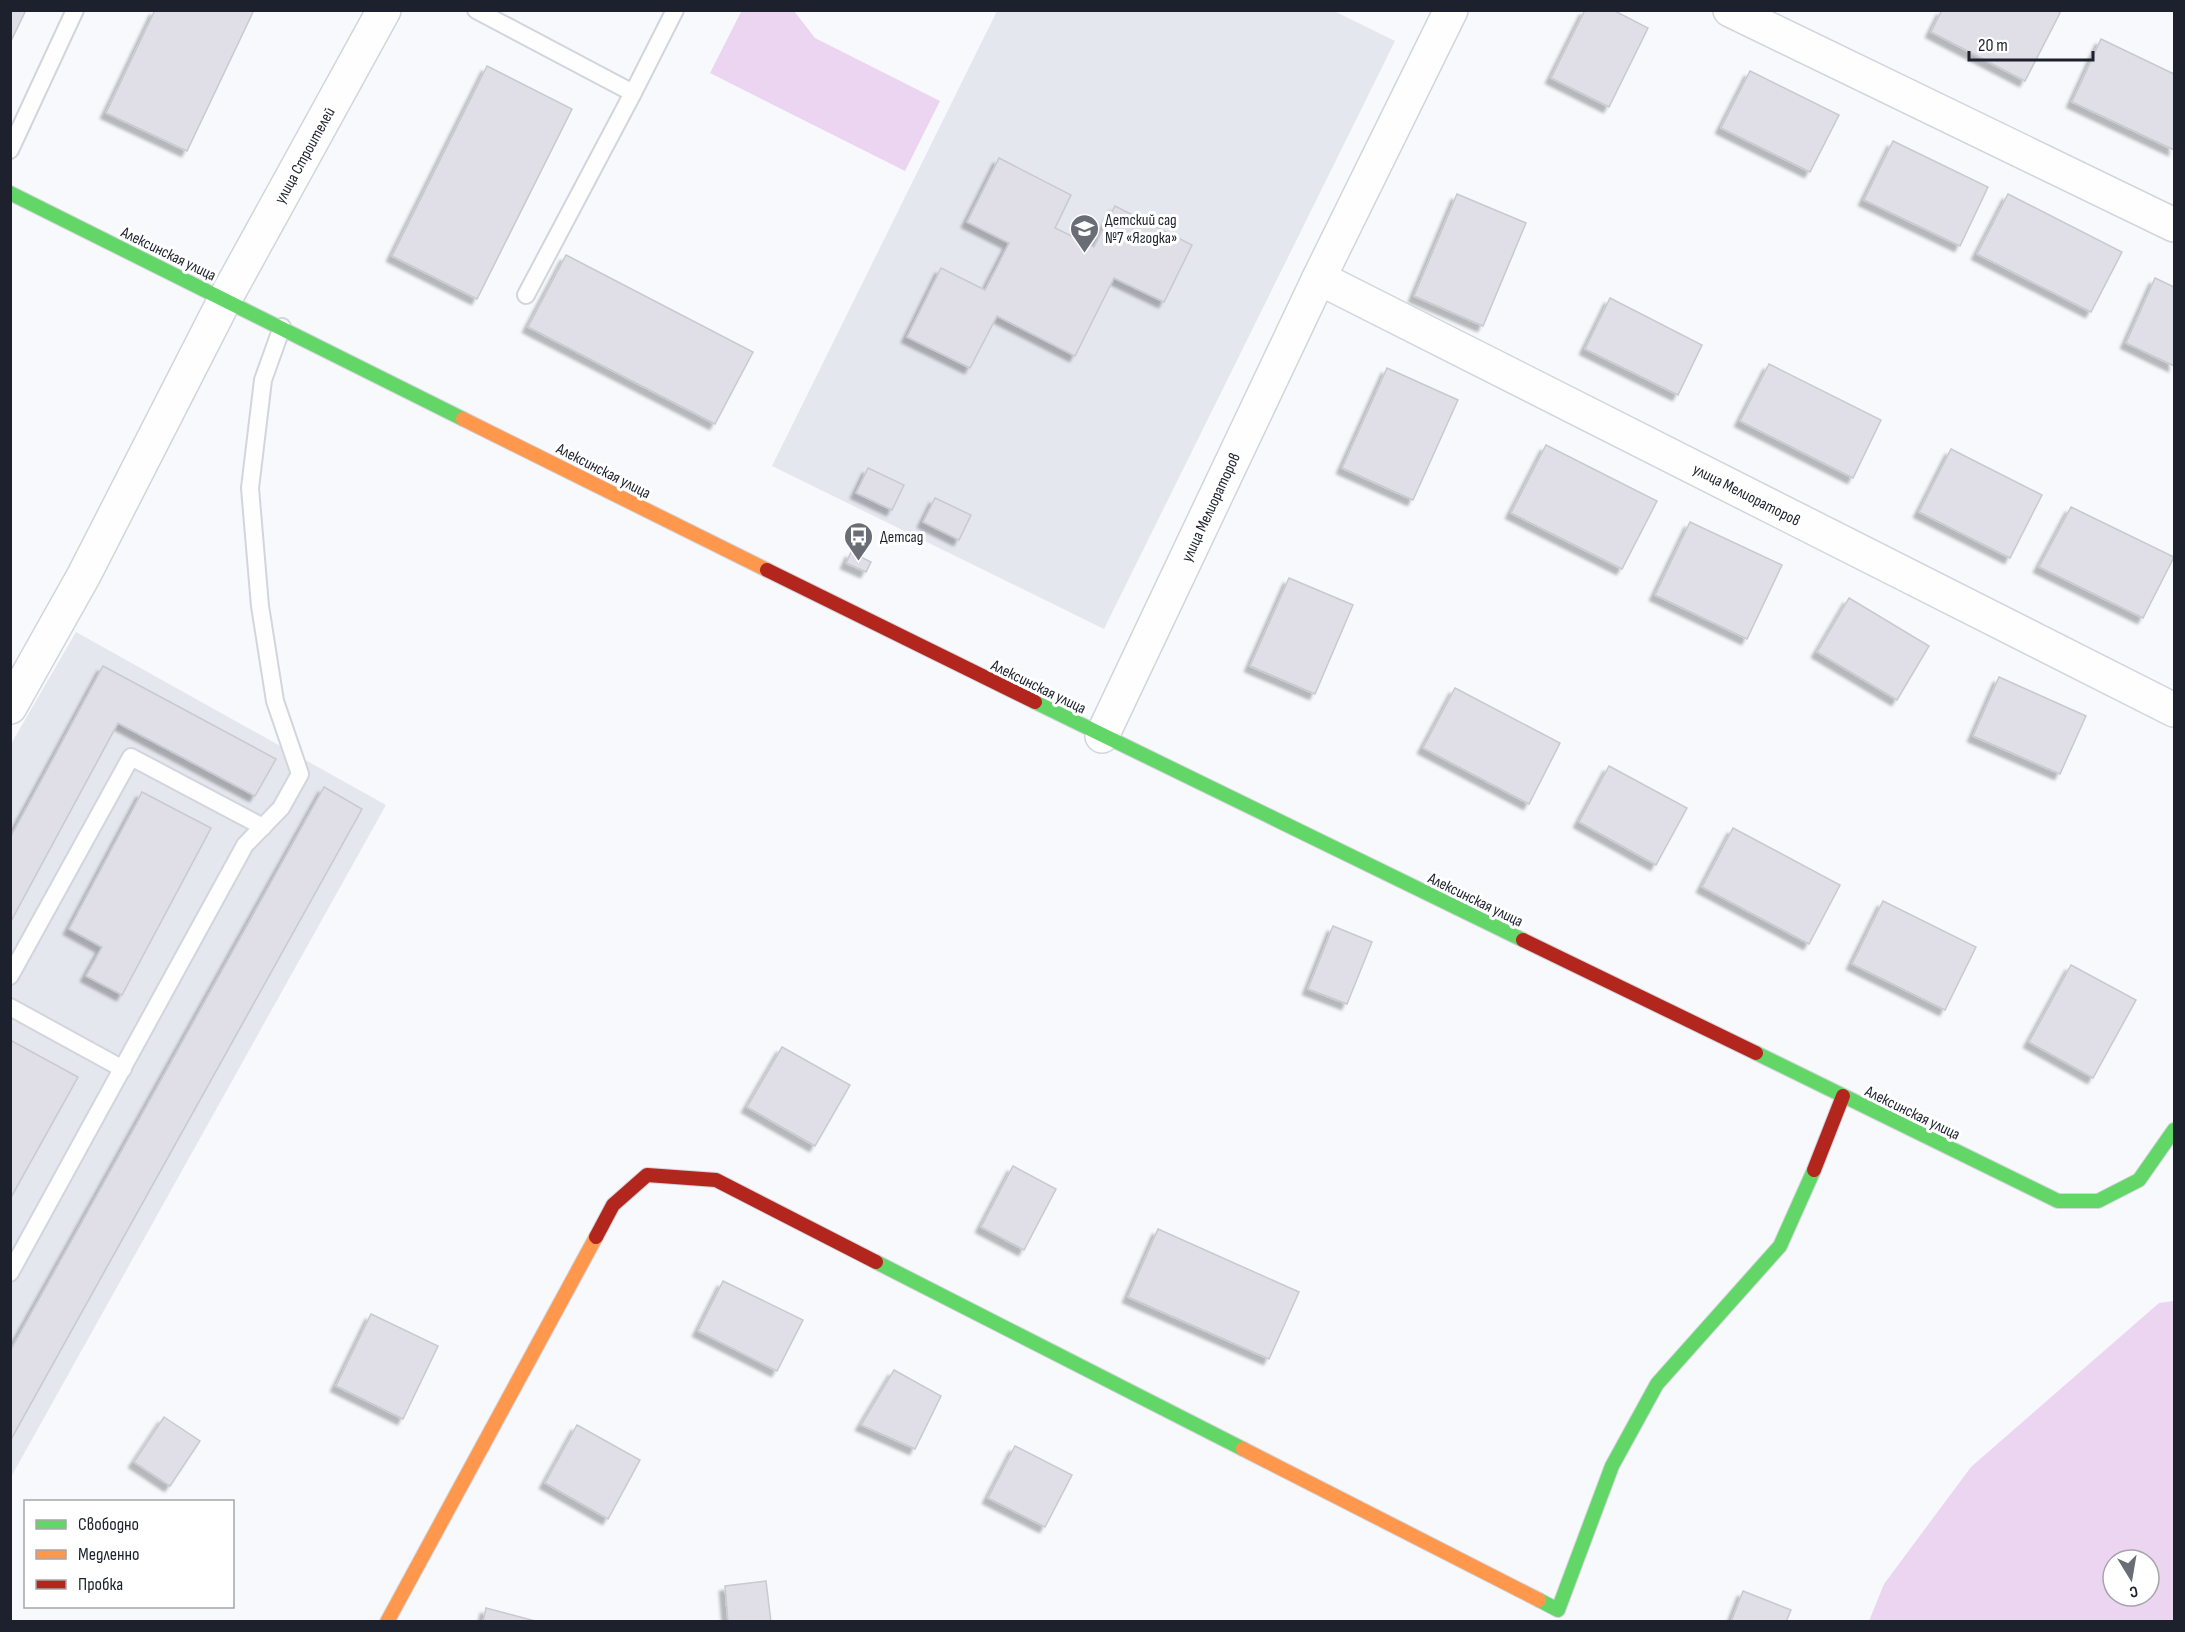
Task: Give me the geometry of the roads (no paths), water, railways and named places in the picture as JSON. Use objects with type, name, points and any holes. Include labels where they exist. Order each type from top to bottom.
[{"type":"street","name":"улица Строителей","points":[[10,708],[84,575],[225,299],[384,10]]},
{"type":"street","name":"улица Мелиораторов","points":[[1102,736],[1318,278],[1451,10]]},
{"type":"street","points":[[1730,10],[2175,225]]},
{"type":"street","name":"Алексинская улица","points":[[10,193],[1102,736],[2058,1201],[2098,1201],[2139,1180],[2175,1130]]},
{"type":"street","name":"улица Мелиораторов","points":[[1318,278],[2175,711]]},
{"type":"street","points":[[387,1622],[613,1205],[647,1175],[716,1179],[1556,1616],[1612,1466],[1651,1394],[1657,1384],[1780,1246],[1811,1178],[1843,1096]]},
{"type":"lane","points":[[10,150],[75,10]]},
{"type":"lane","points":[[476,10],[633,93]]},
{"type":"lane","points":[[526,295],[675,10]]},
{"type":"lane","points":[[10,1273],[245,845],[281,808],[300,774],[274,701],[260,606],[250,488],[263,380],[282,327]]},
{"type":"lane","points":[[10,976],[131,757],[263,827]]},
{"type":"lane","points":[[10,1006],[123,1069]]},
{"type":"place","name":"Детский сад №7 «Ягодка»","points":[[1084,254]]},
{"type":"place","name":"Детсад","points":[[859,562]]}]
